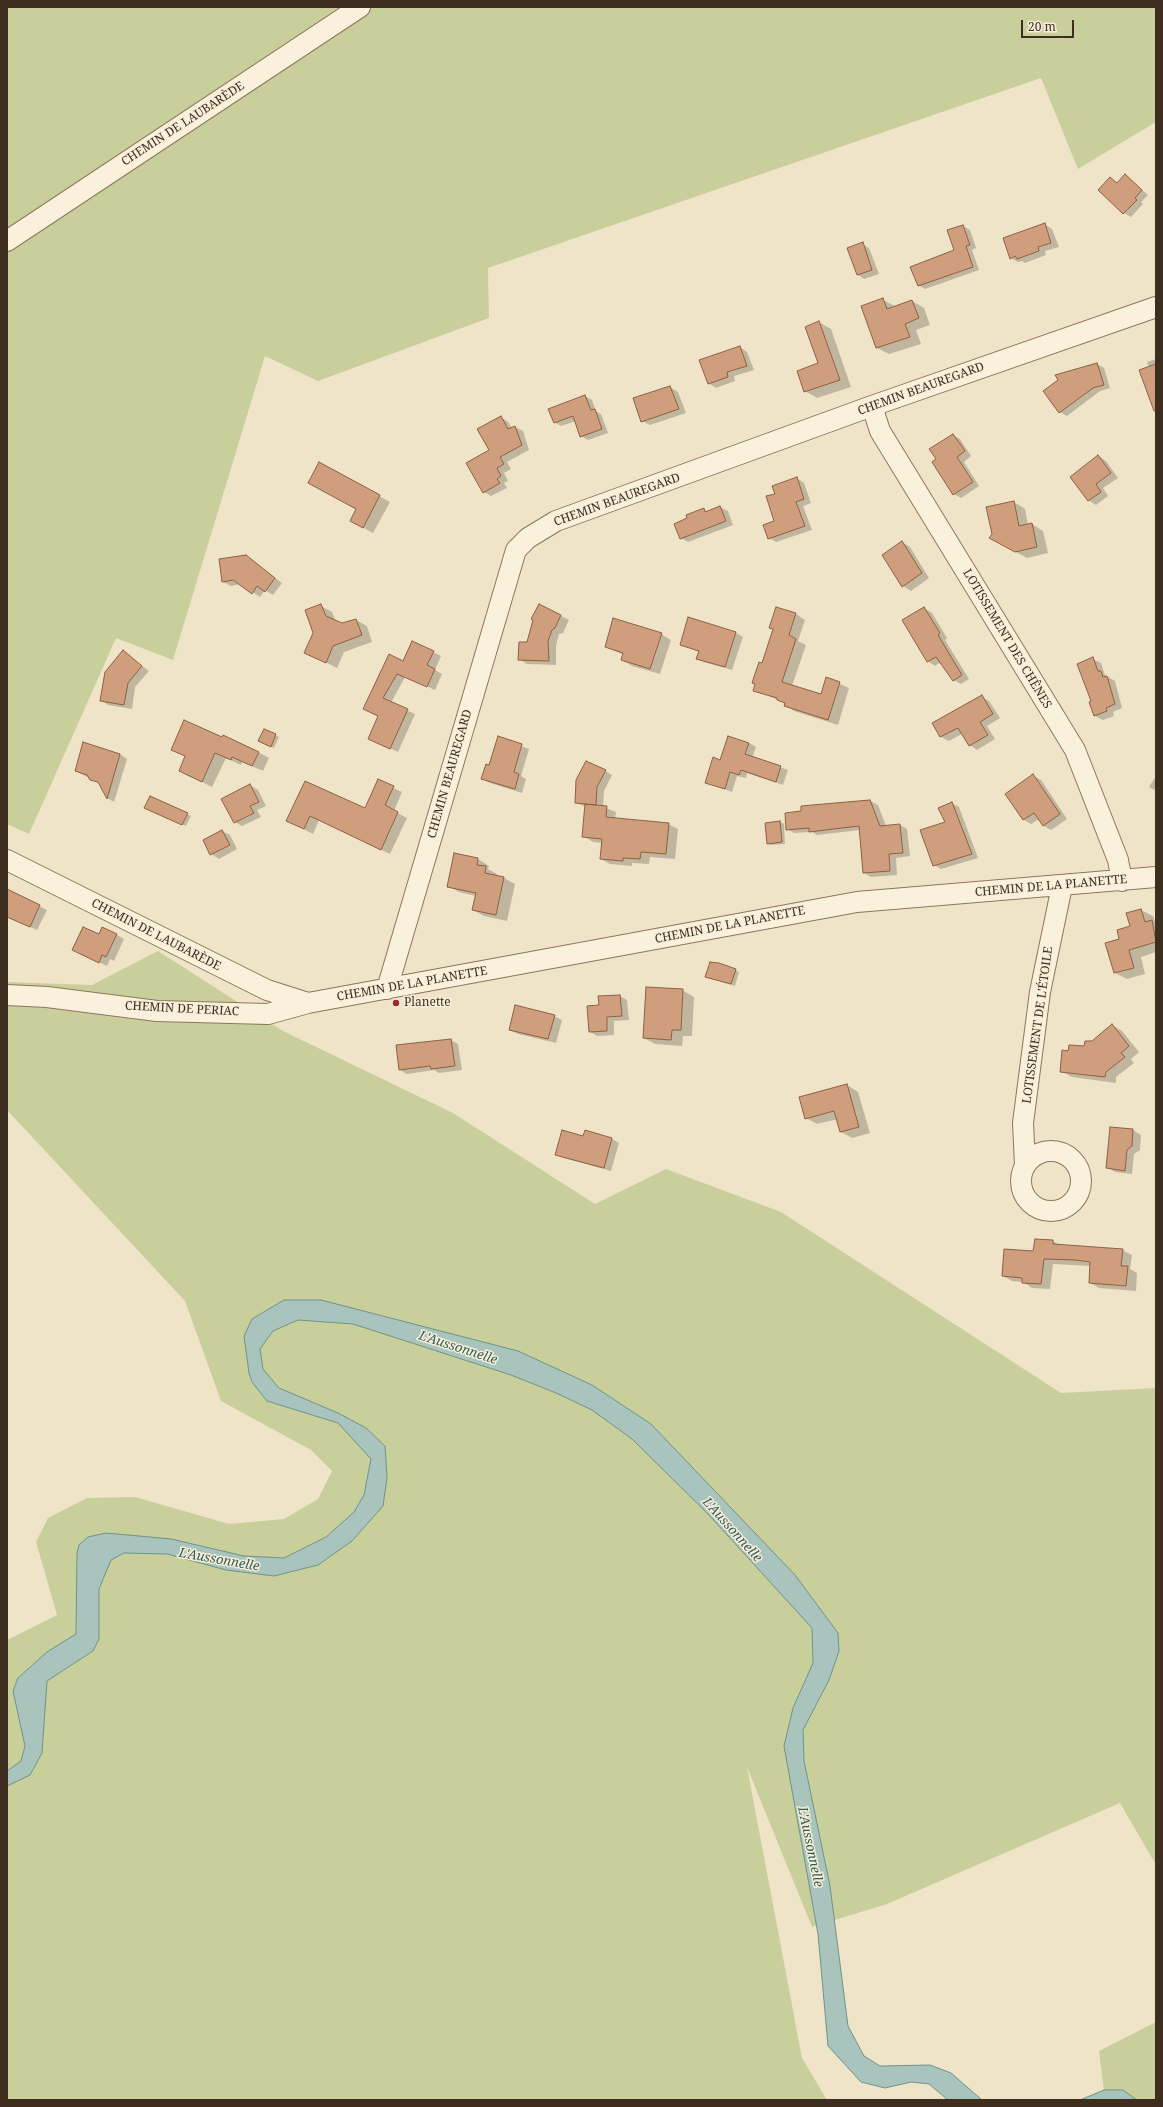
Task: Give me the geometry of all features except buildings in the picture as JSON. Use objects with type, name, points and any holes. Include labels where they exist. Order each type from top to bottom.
[{"type":"street","name":"CHEMIN DE LAUBARÈDE","points":[[7,241],[360,7]]},
{"type":"street","name":"CHEMIN BEAUREGARD","points":[[387,989],[516,550],[528,538],[556,521],[872,406],[1156,307]]},
{"type":"street","name":"LOTISSEMENT DES CHÊNES","points":[[872,406],[880,431],[1075,750],[1118,860],[1122,881]]},
{"type":"street","name":"CHEMIN DE LAUBARÈDE","points":[[7,860],[267,990],[308,1003]]},
{"type":"street","name":"CHEMIN DE LA PLANETTE","points":[[308,1003],[857,902],[1156,877]]},
{"type":"street","name":"LOTISSEMENT DE L'ÉTOILE","points":[[1025,1165],[1023,1123],[1040,992],[1062,886]]},
{"type":"street","name":"CHEMIN DE PERIAC","points":[[7,995],[47,997],[157,1011],[268,1014],[308,1003]]},
{"type":"green space","points":[[7,7],[1156,7],[1156,122],[1078,169],[1041,78],[488,268],[489,318],[318,381],[265,356],[173,660],[116,638],[29,834],[7,824]]},
{"type":"green space","points":[[158,951],[283,1031],[453,1113],[595,1204],[666,1169],[781,1212],[1061,1393],[1156,1388],[1156,1865],[1120,1803],[887,1904],[812,1927],[747,1767],[802,2058],[827,2100],[7,2100],[7,1640],[57,1615],[36,1542],[48,1518],[87,1498],[135,1497],[229,1524],[284,1519],[318,1499],[332,1471],[311,1450],[221,1401],[185,1301],[7,1110],[7,982],[92,985]]},
{"type":"green space","points":[[1156,2022],[1156,2100],[1105,2100],[1099,2051]]},
{"type":"water","name":"L'Aussonnelle","points":[[284,1300],[321,1300],[518,1351],[592,1385],[651,1424],[795,1575],[838,1633],[839,1651],[829,1680],[803,1730],[804,1761],[830,1886],[848,2026],[864,2056],[880,2066],[930,2065],[951,2073],[982,2100],[948,2100],[929,2084],[911,2082],[885,2088],[861,2082],[828,2046],[818,1934],[784,1746],[793,1708],[813,1663],[812,1628],[708,1514],[632,1439],[592,1410],[556,1393],[511,1375],[353,1324],[298,1320],[273,1331],[260,1349],[263,1369],[279,1388],[338,1413],[366,1428],[385,1446],[387,1478],[383,1506],[352,1541],[318,1565],[274,1576],[226,1570],[167,1554],[124,1553],[111,1560],[99,1589],[99,1639],[93,1651],[47,1681],[42,1753],[30,1775],[7,1786],[7,1771],[21,1761],[25,1746],[13,1691],[18,1678],[47,1652],[76,1634],[77,1553],[79,1545],[88,1537],[106,1533],[171,1539],[244,1556],[284,1558],[326,1537],[354,1512],[364,1495],[371,1459],[338,1423],[267,1401],[252,1382],[249,1373],[244,1336],[252,1319]]},
{"type":"water","points":[[1104,2090],[1123,2090],[1137,2100],[1080,2100]]},
{"type":"place","name":"Planette","points":[[396,1003]]}]
